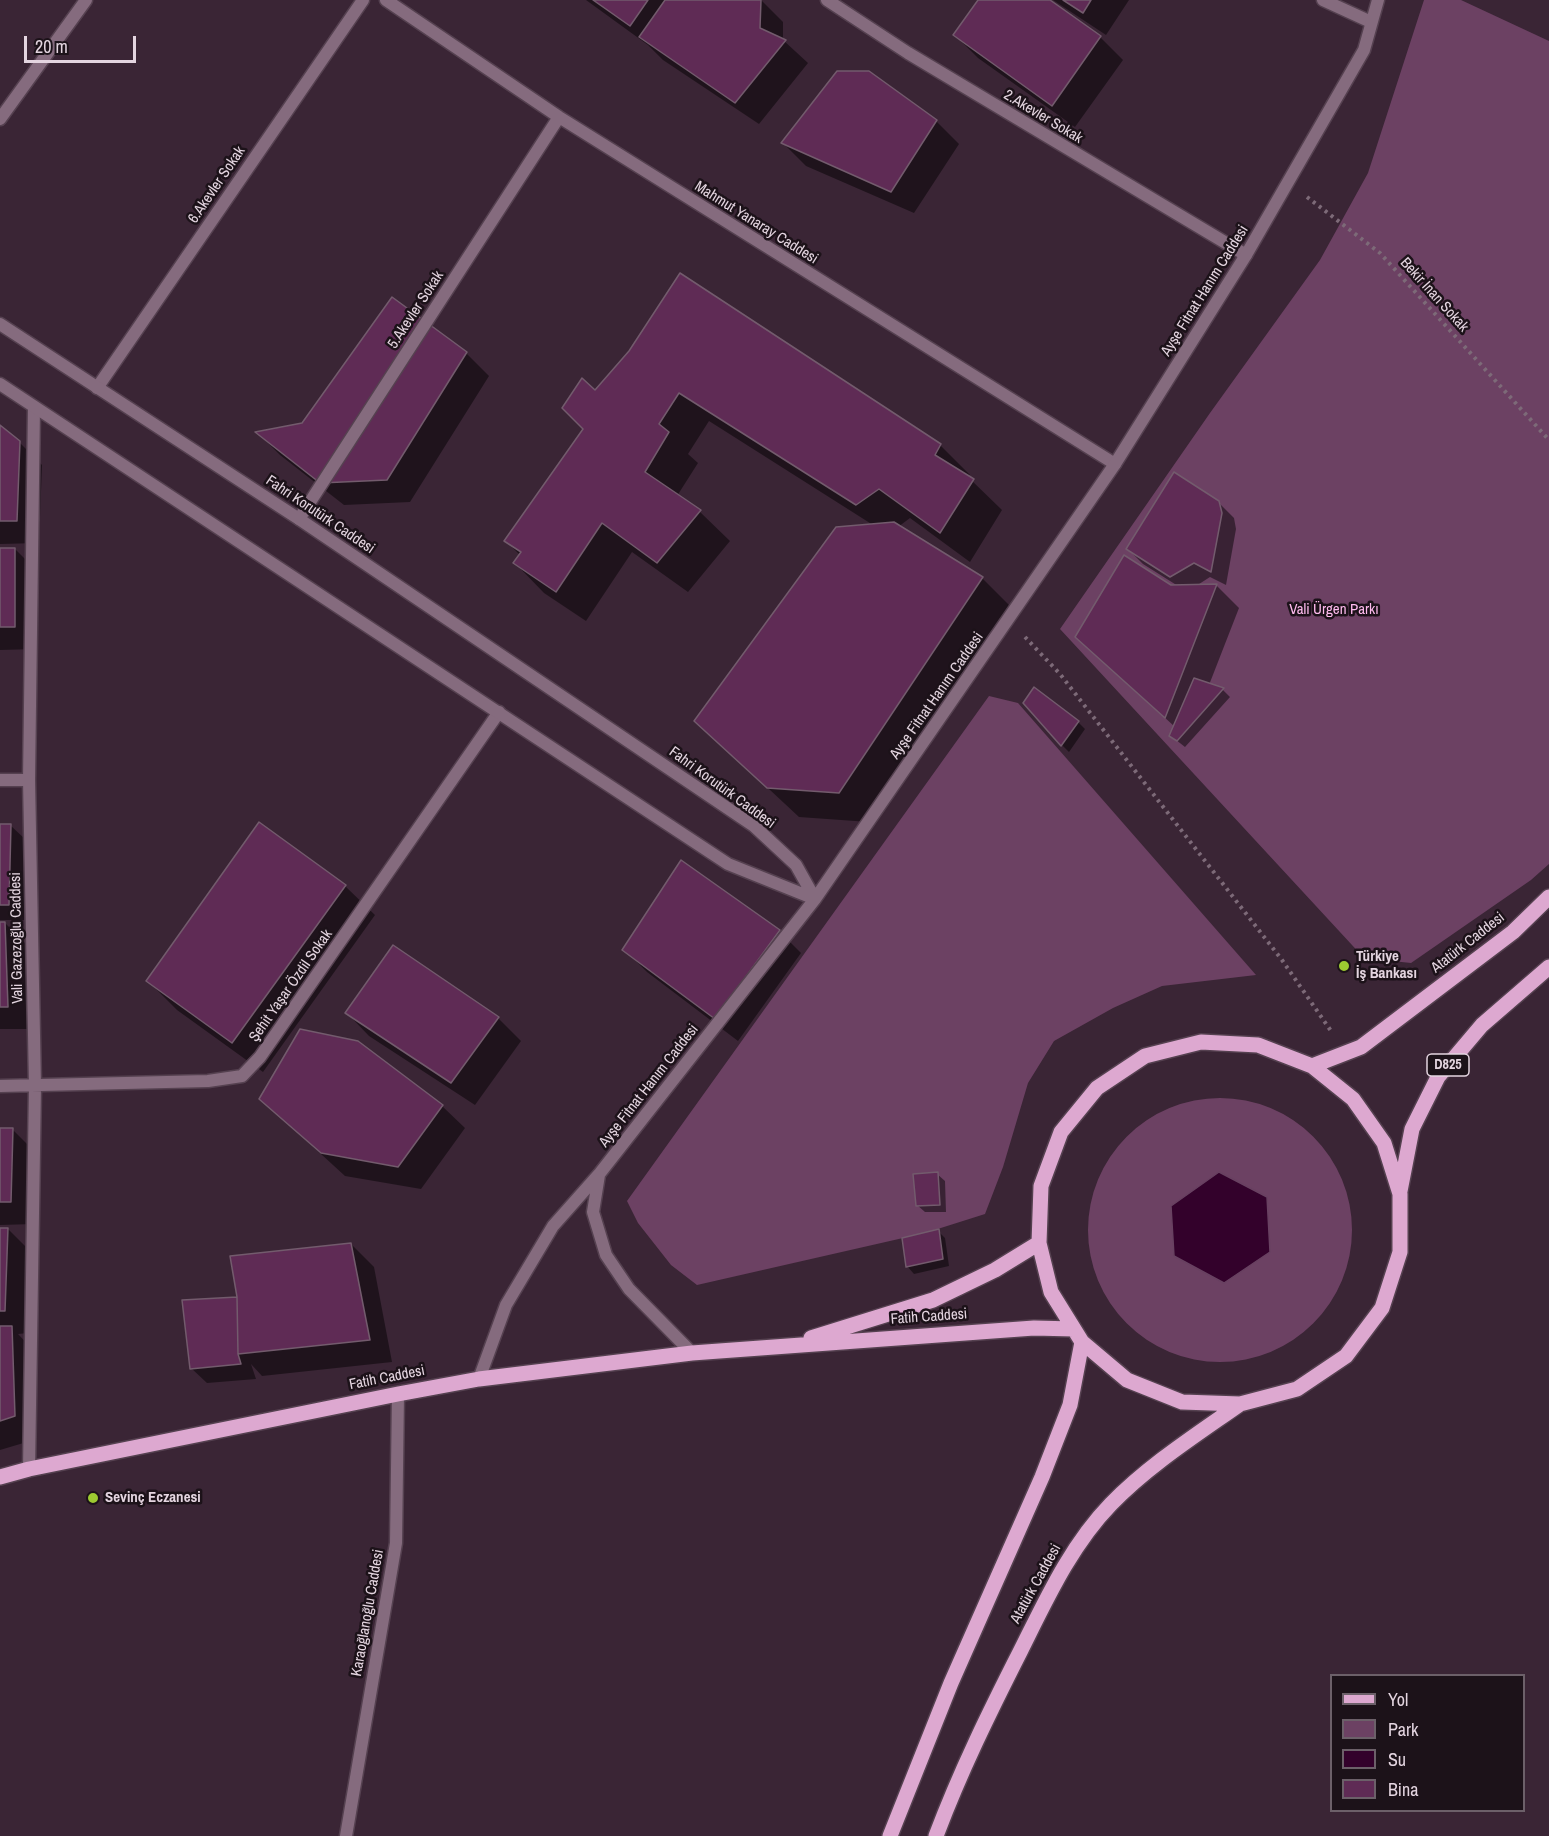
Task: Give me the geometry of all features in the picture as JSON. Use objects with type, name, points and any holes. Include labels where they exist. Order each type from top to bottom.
[{"type":"main road","name":"Atatürk Caddesi","points":[[1312,1066],[1361,1047],[1513,932],[1549,897]]},
{"type":"main road","name":"Atatürk Caddesi","points":[[1400,1194],[1384,1143],[1353,1099],[1312,1066],[1258,1045],[1200,1042],[1145,1056],[1097,1088],[1061,1132],[1041,1186],[1039,1243],[1052,1292],[1082,1342],[1127,1380],[1182,1401],[1240,1404],[1297,1389],[1346,1356],[1382,1308],[1400,1252],[1400,1194],[1412,1129],[1438,1077],[1482,1025],[1549,968]]},
{"type":"main road","name":"Fatih Caddesi","points":[[786,1346],[933,1300],[995,1270],[1039,1243]]},
{"type":"main road","name":"Fatih Caddesi","points":[[0,1477],[29,1469],[398,1394],[479,1380],[692,1353],[1034,1328],[1074,1329]]},
{"type":"main road","points":[[890,1836],[951,1683],[1042,1477],[1070,1405],[1082,1342]]},
{"type":"main road","name":"Atatürk Caddesi","points":[[936,1836],[989,1714],[1050,1593],[1082,1540],[1111,1504],[1161,1460],[1240,1404]]},
{"type":"street","points":[[0,119],[86,0]]},
{"type":"street","name":"6.Akevler Sokak","points":[[97,388],[363,0]]},
{"type":"street","name":"Mahmut Yanaray Caddesi","points":[[386,0],[559,117],[1115,464]]},
{"type":"street","name":"2.Akevler Sokak","points":[[827,0],[908,54],[1246,255]]},
{"type":"street","points":[[1323,0],[1371,22]]},
{"type":"street","name":"Ayşe Fitnat Hanım Caddesi","points":[[479,1380],[506,1305],[553,1226],[600,1173],[815,899],[1115,464],[1246,255],[1364,50],[1378,0]]},
{"type":"street","name":"5.Akevler Sokak","points":[[299,519],[559,117]]},
{"type":"street","name":"Fahri Korutürk Caddesi","points":[[0,324],[299,519],[754,826],[796,865],[815,899]]},
{"type":"street","points":[[0,384],[729,864],[815,899]]},
{"type":"street","name":"Vali Gazezoğlu Caddesi","points":[[29,1469],[35,1086],[29,780],[34,407]]},
{"type":"street","name":"Şehit Yaşar Özdil Sokak","points":[[0,1086],[208,1081],[242,1076],[260,1057],[499,712]]},
{"type":"street","points":[[0,780],[29,780]]},
{"type":"street","points":[[600,1173],[593,1212],[606,1255],[628,1289],[692,1353]]},
{"type":"street","name":"Karaoğlanoğlu Caddesi","points":[[345,1836],[396,1543],[398,1394]]},
{"type":"path","name":"Bekir İnan Sokak","points":[[1288,182],[1380,253],[1549,440]]},
{"type":"path","points":[[1008,618],[1060,674],[1275,951],[1346,1053]]},
{"type":"green space","name":"Vali Ürgen Parkı","points":[[1424,0],[1461,0],[1549,41],[1549,864],[1531,880],[1411,963],[1364,958],[1060,629],[1320,260],[1368,173]]},
{"type":"green space","points":[[989,696],[1018,703],[1256,975],[1162,986],[1113,1008],[1054,1041],[1028,1083],[1003,1167],[985,1214],[925,1233],[697,1285],[671,1265],[638,1223],[627,1201]]},
{"type":"green space","points":[[1220,1098],[1246,1101],[1270,1108],[1304,1128],[1322,1146],[1342,1180],[1349,1204],[1352,1230],[1349,1256],[1342,1280],[1322,1314],[1304,1332],[1270,1352],[1246,1359],[1220,1362],[1194,1359],[1170,1352],[1136,1332],[1118,1314],[1098,1280],[1091,1256],[1088,1230],[1091,1204],[1098,1180],[1118,1146],[1136,1128],[1170,1108],[1194,1101]]},
{"type":"water","points":[[1219,1172],[1267,1197],[1270,1252],[1224,1283],[1174,1256],[1171,1206]]},
{"type":"building","points":[[593,0],[648,0],[630,26]]},
{"type":"building","points":[[665,0],[761,0],[760,28],[786,40],[735,103],[639,37]]},
{"type":"building","points":[[978,0],[1050,0],[1101,36],[1052,106],[953,35]]},
{"type":"building","points":[[1063,0],[1091,0],[1083,13]]},
{"type":"building","points":[[837,71],[869,71],[937,120],[891,192],[781,143]]},
{"type":"building","points":[[680,273],[941,444],[935,455],[974,479],[940,533],[879,489],[856,505],[679,393],[659,424],[669,432],[645,472],[701,510],[657,563],[602,523],[556,592],[513,563],[521,552],[504,541],[583,429],[562,408],[582,378],[595,390],[629,351]]},
{"type":"building","points":[[392,297],[467,352],[387,480],[320,483],[255,432],[302,423]]},
{"type":"building","points":[[0,425],[20,441],[17,521],[0,521]]},
{"type":"building","points":[[1174,472],[1219,501],[1222,513],[1211,572],[1194,563],[1170,577],[1126,549]]},
{"type":"building","points":[[894,522],[983,577],[839,793],[767,788],[694,721],[836,527]]},
{"type":"building","points":[[0,548],[15,548],[15,627],[0,627]]},
{"type":"building","points":[[1124,555],[1171,585],[1217,584],[1165,718],[1075,637]]},
{"type":"building","points":[[1194,678],[1224,688],[1177,741],[1169,736]]},
{"type":"building","points":[[1034,687],[1079,721],[1061,746],[1023,703]]},
{"type":"building","points":[[259,822],[346,885],[232,1043],[146,981]]},
{"type":"building","points":[[0,824],[11,824],[9,905],[0,905]]},
{"type":"building","points":[[681,860],[780,930],[715,1019],[622,950]]},
{"type":"building","points":[[0,922],[5,922],[8,1007],[0,1007]]},
{"type":"building","points":[[393,945],[499,1017],[451,1083],[345,1013]]},
{"type":"building","points":[[300,1029],[358,1041],[443,1105],[398,1167],[321,1153],[259,1099]]},
{"type":"building","points":[[0,1128],[13,1128],[11,1202],[0,1202]]},
{"type":"building","points":[[938,1172],[940,1205],[916,1206],[913,1174]]},
{"type":"building","points":[[0,1228],[8,1228],[5,1311],[0,1311]]},
{"type":"building","points":[[939,1229],[943,1259],[906,1267],[902,1238]]},
{"type":"building","points":[[351,1243],[370,1340],[238,1354],[237,1297],[230,1256]]},
{"type":"building","points":[[237,1297],[238,1354],[241,1364],[190,1369],[182,1300]]},
{"type":"building","points":[[0,1326],[12,1326],[15,1416],[0,1421]]},
{"type":"place","name":"Türkiye İş Bankası","points":[[1344,966]]},
{"type":"place","name":"Sevinç Eczanesi","points":[[93,1498]]}]
